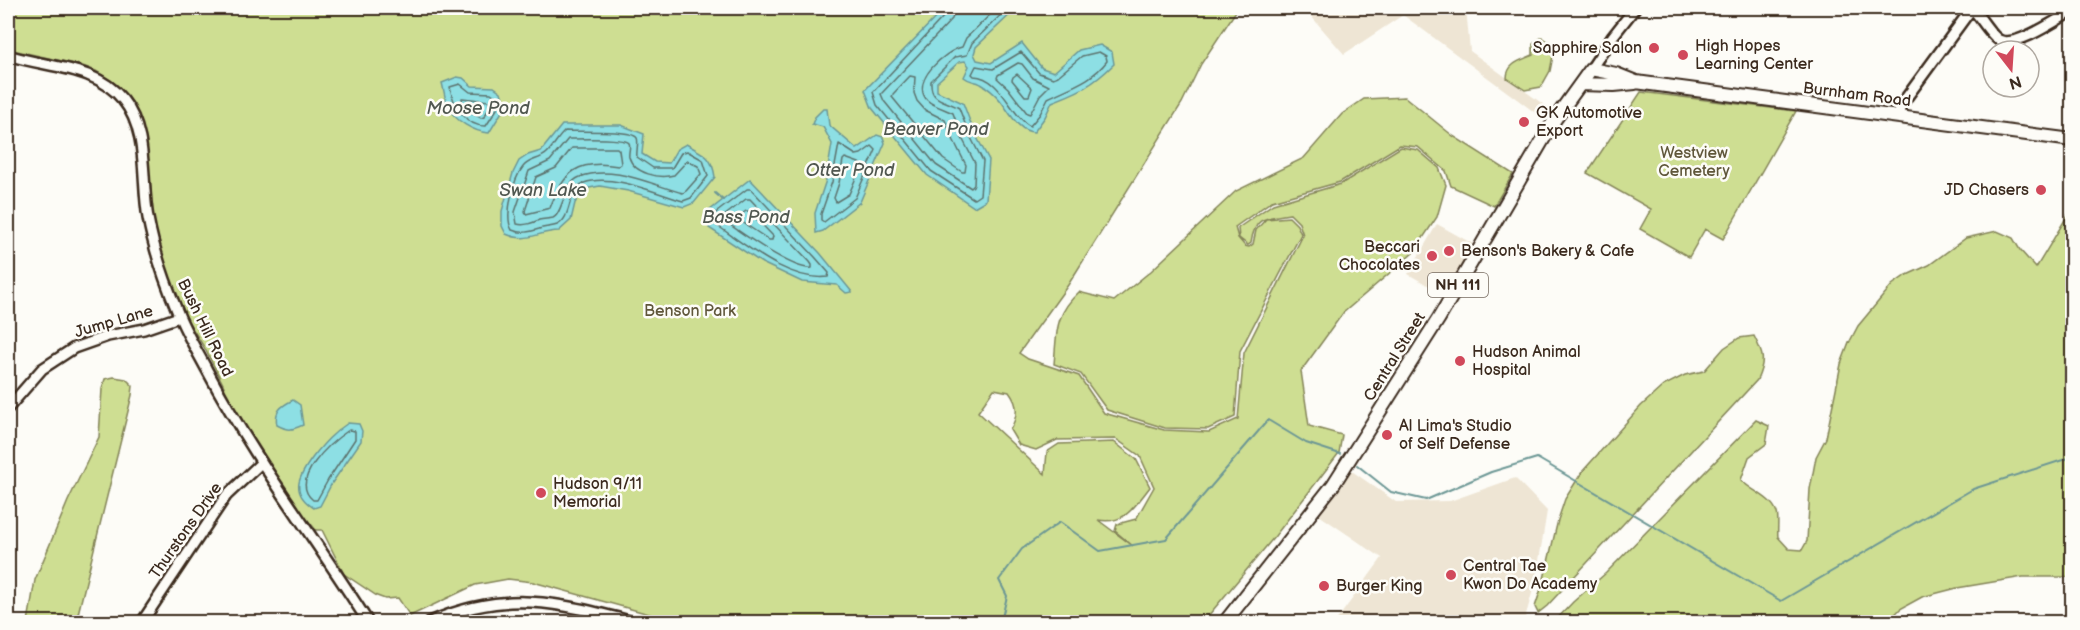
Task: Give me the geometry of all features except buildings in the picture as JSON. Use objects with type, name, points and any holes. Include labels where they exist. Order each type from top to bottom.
[{"type":"main road","name":"Burnham Road","points":[[1591,69],[1636,82],[2073,140]]},
{"type":"main road","name":"Central Street","points":[[1225,622],[1333,484],[1439,318],[1555,119],[1591,69]]},
{"type":"main road","name":"Burnham Road","points":[[1580,84],[1614,85],[1636,82]]},
{"type":"street","name":"Central Street","points":[[1591,69],[1635,8]]},
{"type":"street","points":[[1898,117],[1902,105],[1972,8],[1998,40],[2008,43],[2026,37],[2073,11]]},
{"type":"street","name":"Bush Hill Road","points":[[8,55],[97,77],[125,102],[134,118],[141,146],[147,210],[154,246],[179,317],[261,463],[368,622]]},
{"type":"street","name":"Jump Lane","points":[[8,408],[42,369],[74,348],[108,336],[144,329],[179,317]]},
{"type":"street","name":"Thurstons Drive","points":[[142,622],[226,496],[261,463]]},
{"type":"street","points":[[430,622],[471,608],[526,601],[563,605],[633,622]]},
{"type":"shaded area","points":[[1304,8],[1466,8],[1470,51],[1547,107],[1541,117],[1403,15],[1344,54]]},
{"type":"shaded area","points":[[1437,224],[1473,244],[1445,295],[1408,274]]},
{"type":"shaded area","points":[[1349,469],[1396,502],[1450,501],[1515,478],[1547,511],[1536,579],[1524,622],[1336,621],[1382,558],[1316,513]]},
{"type":"green space","name":"Benson Park","points":[[16,8],[1238,8],[1201,64],[1182,103],[1068,285],[1019,353],[1028,359],[1079,376],[1104,413],[1164,430],[1209,432],[1238,419],[1244,353],[1303,235],[1299,223],[1290,214],[1263,220],[1255,228],[1251,243],[1248,245],[1239,238],[1238,228],[1273,204],[1341,184],[1401,147],[1418,150],[1439,168],[1446,185],[1437,217],[1413,253],[1343,313],[1301,371],[1309,426],[1342,435],[1339,453],[1275,536],[1203,622],[678,622],[533,582],[508,579],[475,585],[410,616],[398,598],[385,599],[377,596],[344,574],[322,530],[316,530],[294,504],[263,453],[238,424],[223,384],[204,347],[176,302],[148,210],[142,138],[138,115],[132,102],[116,84],[96,71],[80,65],[8,49],[8,17]],"holes":[[[994,389],[1009,392],[1016,411],[1010,430],[1019,445],[1036,450],[1057,440],[1116,439],[1140,456],[1154,487],[1136,519],[1117,524],[1115,531],[1133,546],[1098,520],[1107,521],[1122,517],[1134,507],[1150,487],[1136,459],[1114,442],[1059,444],[1047,452],[1045,474],[978,412]]]},
{"type":"green space","points":[[1542,37],[1555,46],[1550,71],[1541,87],[1525,90],[1507,78],[1508,73],[1512,65],[1533,55],[1533,44]]},
{"type":"green space","name":"Westview Cemetery","points":[[1641,92],[1796,111],[1723,239],[1705,229],[1689,257],[1640,229],[1651,209],[1587,173]]},
{"type":"green space","points":[[1405,97],[1453,136],[1513,174],[1494,206],[1451,186],[1446,171],[1418,147],[1400,145],[1340,182],[1272,201],[1235,227],[1238,238],[1249,247],[1253,244],[1256,230],[1266,219],[1289,217],[1297,225],[1301,234],[1240,351],[1235,417],[1208,429],[1165,428],[1107,410],[1081,374],[1054,364],[1058,325],[1065,309],[1079,292],[1114,301],[1151,271],[1236,191],[1304,158],[1342,114],[1364,99]]},
{"type":"green space","points":[[2072,208],[2072,577],[2023,577],[1957,588],[1922,597],[1900,609],[1888,622],[1554,622],[1606,573],[1756,420],[1769,426],[1766,444],[1749,457],[1741,480],[1774,507],[1778,516],[1778,537],[1789,549],[1802,550],[1807,541],[1810,489],[1816,457],[1826,438],[1841,364],[1858,326],[1892,285],[1929,265],[1966,238],[1997,231],[2013,238],[2036,268]]},
{"type":"green space","points":[[1754,336],[1762,357],[1762,367],[1757,380],[1538,613],[1535,607],[1558,520],[1565,499],[1582,472],[1641,406],[1663,386],[1685,375],[1704,371],[1724,348],[1739,338]]},
{"type":"green space","points":[[114,377],[126,379],[133,386],[132,395],[76,622],[28,622],[35,580],[68,501],[99,437],[102,389],[105,379]]},
{"type":"water","name":"Beaver Pond","points":[[945,8],[1017,8],[976,47],[974,54],[977,60],[991,63],[1022,43],[1042,68],[1054,72],[1079,50],[1100,45],[1112,52],[1114,64],[1085,87],[1052,102],[1034,132],[1023,129],[989,89],[964,77],[969,66],[965,61],[959,62],[937,82],[937,91],[963,103],[974,132],[989,160],[986,200],[974,207],[927,175],[872,108],[865,90]]},
{"type":"water","name":"Moose Pond","points":[[457,77],[463,78],[472,86],[494,87],[501,92],[504,102],[503,110],[489,133],[466,125],[455,117],[448,107],[442,83]]},
{"type":"water","name":"Otter Pond","points":[[823,109],[827,109],[829,125],[857,149],[877,135],[883,137],[885,143],[860,202],[823,231],[816,233],[815,213],[826,180],[832,144],[823,127],[812,124]]},
{"type":"water","name":"Swan Lake","points":[[562,125],[621,125],[644,134],[642,154],[655,162],[669,163],[677,149],[686,144],[709,160],[715,177],[694,203],[684,207],[628,191],[600,186],[584,189],[575,203],[571,220],[559,231],[521,238],[506,234],[502,226],[502,211],[513,173],[519,161],[541,151]]},
{"type":"water","name":"Bass Pond","points":[[750,179],[820,253],[852,292],[846,293],[837,285],[802,282],[762,263],[709,228],[705,214]]},
{"type":"water","points":[[293,400],[300,405],[303,425],[290,429],[277,425],[279,410]]},
{"type":"water","points":[[348,423],[359,424],[362,431],[361,441],[332,483],[320,506],[314,508],[301,496],[299,484],[301,477],[321,447]]},
{"type":"waterway","points":[[715,193],[723,200]]},
{"type":"waterway","points":[[1001,622],[1007,596],[999,580],[1022,549],[1060,522],[1100,551],[1166,539],[1268,420],[1306,443],[1340,454]]},
{"type":"waterway","points":[[1357,465],[1391,492],[1426,500],[1491,472],[1537,458],[1781,601],[1973,489],[2072,457]]},
{"type":"place","name":"Sapphire Salon","points":[[1654,48]]},
{"type":"place","name":"High Hopes Learning Center","points":[[1683,55]]},
{"type":"place","name":"GK Automotive Export","points":[[1524,122]]},
{"type":"place","name":"JD Chasers","points":[[2041,190]]},
{"type":"place","name":"Benson's Bakery & Cafe","points":[[1449,251]]},
{"type":"place","name":"Beccari Chocolates","points":[[1432,256]]},
{"type":"place","name":"Hudson Animal Hospital","points":[[1460,361]]},
{"type":"place","name":"Al Lima's Studio of Self Defense","points":[[1387,435]]},
{"type":"place","name":"Hudson 9/11 Memorial","points":[[541,493]]},
{"type":"place","name":"Central Tae Kwon Do Academy","points":[[1451,575]]},
{"type":"place","name":"Burger King","points":[[1324,586]]}]
